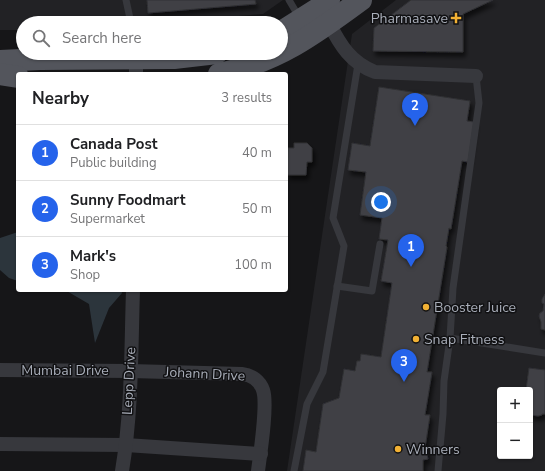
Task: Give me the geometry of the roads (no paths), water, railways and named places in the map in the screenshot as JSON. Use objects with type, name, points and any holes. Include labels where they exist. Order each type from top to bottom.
[{"type":"main road","points":[[288,27],[320,8],[329,0]]},
{"type":"main road","points":[[288,49],[361,0]]},
{"type":"main road","points":[[0,61],[20,60]]},
{"type":"main road","points":[[72,60],[136,62],[162,60]]},
{"type":"main road","points":[[227,72],[268,60]]},
{"type":"main road","points":[[0,74],[16,77]]},
{"type":"street","points":[[329,23],[345,51],[358,64],[375,72],[476,76]]},
{"type":"street","name":"Lepp Drive","points":[[122,471],[126,445],[133,292]]},
{"type":"street","name":"Mumbai Drive","points":[[0,370],[130,371]]},
{"type":"street","name":"Johann Drive","points":[[130,371],[242,374],[253,377],[261,385],[265,398],[261,454],[258,471]]},
{"type":"street","points":[[0,444],[126,445],[261,454]]},
{"type":"lane","points":[[126,0],[129,16]]},
{"type":"lane","points":[[289,0],[301,19]]},
{"type":"lane","points":[[294,471],[307,404],[323,372],[338,286],[344,246],[333,218],[358,64]]},
{"type":"lane","points":[[438,471],[444,381],[450,338],[453,288],[479,103],[476,76]]},
{"type":"lane","points":[[338,286],[372,291],[380,244]]},
{"type":"lane","points":[[450,338],[545,353]]},
{"type":"place","name":"Pharmasave","points":[[456,18]]},
{"type":"place","name":"Sunny Foodmart","points":[[415,126]]},
{"type":"place","name":"Canada Post","points":[[411,267]]},
{"type":"place","name":"Booster Juice","points":[[426,307]]},
{"type":"place","name":"Snap Fitness","points":[[416,339]]},
{"type":"place","name":"Mark's","points":[[404,382]]},
{"type":"place","name":"Winners","points":[[398,449]]}]
